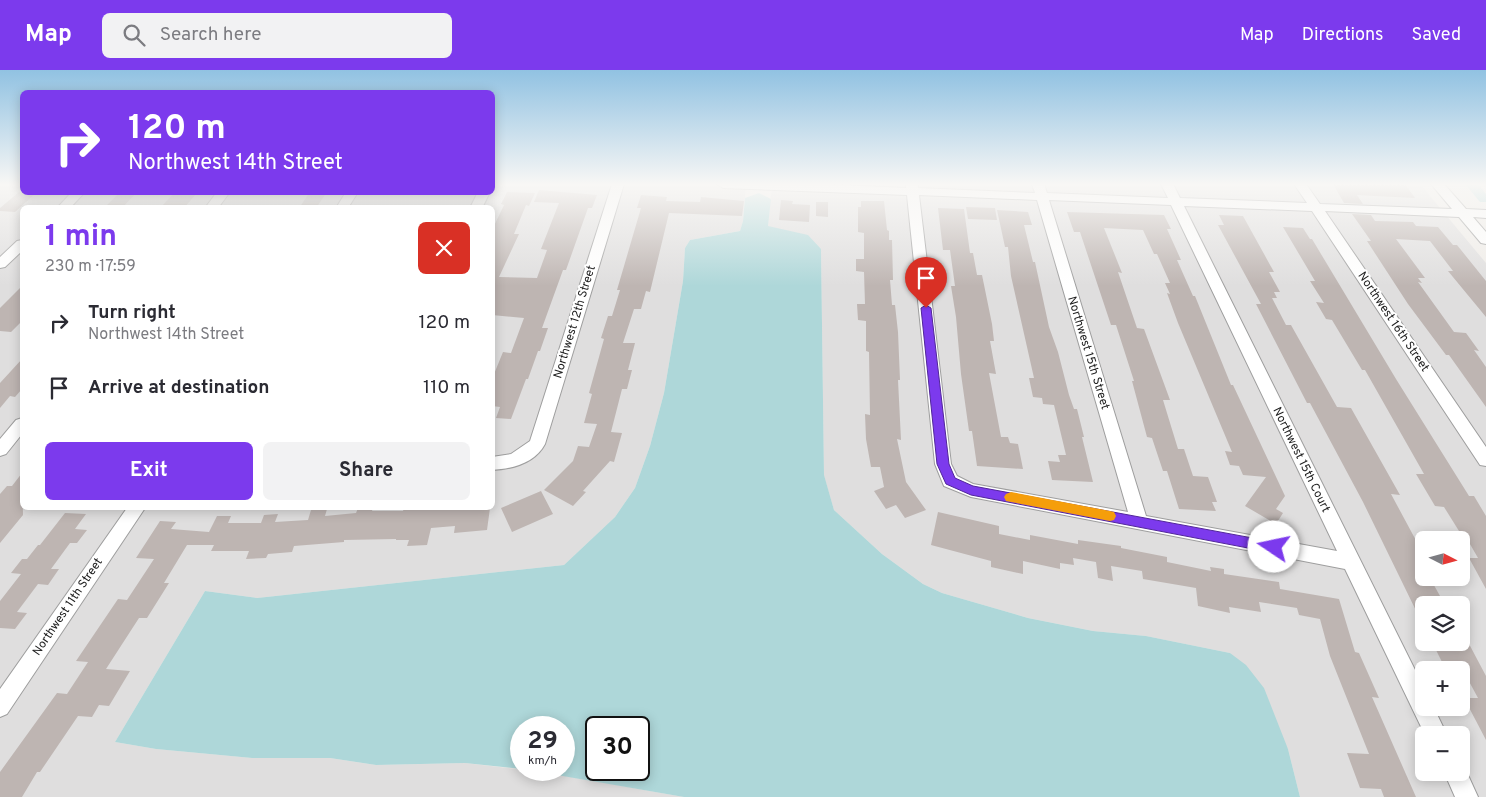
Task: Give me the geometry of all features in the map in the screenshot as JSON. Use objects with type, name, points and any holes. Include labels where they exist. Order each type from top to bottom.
[{"type":"street","name":"Northwest 12th Street","points":[[495,464],[508,463],[527,456],[537,444],[607,218]]},
{"type":"street","points":[[915,218],[943,464],[950,481],[971,490],[1351,562]]},
{"type":"street","name":"Northwest 15th Street","points":[[1048,218],[1139,521]]},
{"type":"street","name":"Northwest 15th Court","points":[[1183,218],[1432,726]]},
{"type":"street","name":"Northwest 16th Street","points":[[1322,218],[1486,460]]},
{"type":"street","points":[[1466,218],[1486,240]]},
{"type":"street","points":[[0,264],[20,246]]},
{"type":"street","points":[[0,450],[20,426]]},
{"type":"street","name":"Northwest 11th Street","points":[[0,707],[135,510]]},
{"type":"street","points":[[1459,781],[1467,797]]},
{"type":"shaded area","points":[[0,218],[20,218],[20,510],[495,510],[495,218],[743,218],[740,231],[690,240],[685,248],[683,281],[664,393],[650,446],[635,488],[615,517],[564,565],[257,598],[205,591],[115,742],[156,749],[252,758],[330,758],[376,765],[465,763],[510,768],[510,781],[575,781],[575,778],[585,781],[684,797],[0,797]]},
{"type":"shaded area","points":[[769,218],[1448,218],[1486,263],[1486,797],[1300,797],[1288,749],[1230,653],[1146,636],[1093,631],[1028,618],[942,593],[923,584],[882,554],[834,510],[824,476],[821,249],[768,226]]},
{"type":"water","points":[[743,218],[769,218],[768,226],[808,235],[821,249],[824,475],[834,510],[882,554],[923,584],[942,593],[1028,618],[1093,631],[1146,636],[1230,653],[1246,665],[1264,688],[1288,749],[1300,797],[684,797],[592,781],[650,781],[650,716],[585,716],[585,780],[575,778],[575,716],[510,716],[510,768],[465,763],[376,765],[330,758],[252,758],[156,749],[115,742],[205,591],[257,598],[564,565],[615,517],[635,488],[650,446],[664,393],[683,281],[685,248],[690,240],[740,231]]},
{"type":"building","points":[[498,218],[521,218],[514,234],[519,234],[499,277],[537,278],[547,250],[541,249],[553,218],[584,218],[566,270],[563,270],[542,328],[548,328],[540,351],[538,351],[528,379],[526,379],[511,419],[496,418],[500,407],[495,406],[495,372],[503,352],[511,353],[524,318],[495,315],[495,224]]},
{"type":"building","points":[[638,218],[668,218],[650,292],[646,291],[641,309],[634,309],[623,343],[635,343],[628,370],[632,370],[627,389],[622,389],[611,432],[622,433],[614,462],[610,461],[583,491],[586,492],[573,506],[544,490],[573,461],[578,446],[589,447],[597,424],[584,423],[592,394],[589,393],[604,339],[601,338],[608,316],[612,316],[620,290],[617,290]]},
{"type":"building","points":[[779,218],[809,218],[809,222],[779,220]]},
{"type":"building","points":[[858,218],[886,218],[889,240],[892,240],[893,280],[890,280],[892,305],[895,305],[898,332],[900,380],[898,380],[901,440],[897,439],[906,482],[926,510],[905,518],[896,505],[886,509],[874,491],[884,487],[880,467],[871,467],[866,439],[865,414],[870,415],[869,352],[866,351],[866,321],[858,320],[857,304],[865,304],[864,272],[856,271],[856,259],[864,259],[864,233],[858,232]]},
{"type":"building","points":[[939,218],[965,218],[970,253],[973,253],[977,275],[982,275],[992,324],[994,341],[990,341],[996,374],[989,373],[1001,437],[1008,437],[1010,443],[1018,444],[1023,469],[977,466],[972,431],[969,431],[961,374],[951,286],[955,286],[950,250],[943,250]]},
{"type":"building","points":[[997,218],[997,220],[968,219]]},
{"type":"building","points":[[999,218],[1030,218],[1032,225],[1024,225],[1033,262],[1035,262],[1049,327],[1058,352],[1069,395],[1074,409],[1077,409],[1093,482],[1052,480],[1048,461],[1060,462],[1058,455],[1066,455],[1054,405],[1043,404],[1042,398],[1033,397],[1029,378],[1034,378],[1011,276],[1008,247],[1005,247]]},
{"type":"building","points":[[1069,218],[1165,218],[1171,229],[1167,229],[1181,260],[1177,260],[1193,296],[1195,296],[1231,385],[1233,385],[1285,496],[1276,509],[1283,513],[1276,524],[1245,506],[1266,477],[1243,475],[1239,466],[1230,465],[1225,451],[1232,452],[1178,323],[1165,283],[1170,283],[1157,254],[1154,254],[1143,230],[1104,228],[1122,273],[1118,272],[1137,328],[1144,329],[1170,400],[1163,400],[1178,449],[1184,449],[1193,476],[1208,477],[1217,502],[1212,502],[1216,511],[1179,509],[1167,471],[1163,471],[1152,438],[1147,437],[1132,381],[1134,381],[1116,325],[1111,325],[1080,232],[1074,232]]},
{"type":"building","points":[[1220,218],[1244,218],[1274,272],[1269,272],[1280,292],[1274,292],[1277,298],[1272,298],[1286,325],[1291,325],[1337,407],[1351,408],[1400,495],[1391,494],[1415,539],[1415,586],[1434,586],[1440,596],[1415,596],[1415,609],[1363,502],[1310,403],[1307,403],[1256,304],[1261,304],[1218,225],[1224,225]]},
{"type":"building","points":[[1355,218],[1373,218],[1375,221],[1413,222],[1416,226],[1438,227],[1453,245],[1457,245],[1486,281],[1486,317],[1448,271],[1453,271],[1430,241],[1396,239],[1425,278],[1418,278],[1422,283],[1418,282],[1454,332],[1466,333],[1479,351],[1474,350],[1486,367],[1486,407],[1449,355],[1446,355],[1408,304],[1367,241],[1371,241]]},
{"type":"building","points":[[1283,227],[1303,228],[1310,239],[1312,239],[1469,496],[1474,496],[1486,516],[1486,589],[1470,560],[1470,558],[1478,558],[1470,544],[1470,531],[1459,531],[1444,507],[1435,506],[1416,474],[1424,474],[1365,370],[1362,370],[1332,320],[1326,319],[1316,302],[1324,303],[1310,281],[1315,281]]},
{"type":"building","points":[[20,288],[20,323],[11,332],[0,331],[0,308]]},
{"type":"building","points":[[20,361],[20,391],[15,397],[10,396],[0,408],[0,383]]},
{"type":"building","points":[[20,476],[20,510],[23,510],[23,515],[0,543],[0,494],[7,486],[12,486]]},
{"type":"building","points":[[541,491],[553,514],[512,532],[501,508]]},
{"type":"building","points":[[311,510],[327,510],[325,516],[356,513],[357,510],[490,510],[487,530],[454,533],[455,526],[431,528],[427,545],[407,546],[409,540],[396,539],[344,540],[344,542],[294,546],[292,552],[268,554],[266,558],[246,559],[249,551],[211,551],[214,545],[187,545],[164,583],[169,583],[147,618],[139,618],[106,669],[130,671],[109,706],[99,705],[92,717],[78,716],[40,772],[37,772],[22,797],[0,797],[0,772],[57,693],[67,694],[88,662],[76,661],[118,599],[127,600],[154,559],[136,558],[160,521],[176,522],[171,529],[209,532],[217,516],[231,516],[228,523],[261,523],[264,515],[278,514],[275,522],[308,520]]},
{"type":"building","points":[[938,512],[999,526],[999,534],[1030,540],[1030,535],[1078,544],[1078,540],[1121,546],[1121,548],[1167,557],[1167,562],[1211,571],[1210,567],[1224,569],[1224,574],[1279,582],[1280,589],[1339,599],[1355,652],[1359,653],[1379,698],[1372,697],[1416,797],[1384,797],[1381,789],[1360,788],[1347,753],[1369,754],[1330,656],[1320,619],[1299,615],[1297,608],[1259,602],[1261,612],[1229,607],[1230,613],[1198,606],[1196,588],[1143,579],[1142,571],[1111,566],[1113,581],[1098,578],[1096,562],[1073,558],[1074,565],[1060,563],[1060,569],[1023,561],[1023,574],[991,567],[991,561],[931,545]]},
{"type":"building","points":[[65,513],[86,514],[75,529],[87,530],[77,543],[70,543],[51,569],[59,569],[48,585],[38,584],[17,612],[27,613],[15,629],[0,628],[0,601],[21,574],[11,573],[22,559],[27,559],[40,545]]},
{"type":"building","points":[[1470,646],[1486,676],[1486,740],[1470,709],[1470,698],[1478,698],[1470,683],[1470,661],[1442,661],[1436,651],[1470,651]]},
{"type":"slow traffic","points":[[1011,497],[1110,516]]},
{"type":"route","points":[[926,308],[943,464],[950,481],[971,490],[1274,547]]}]
